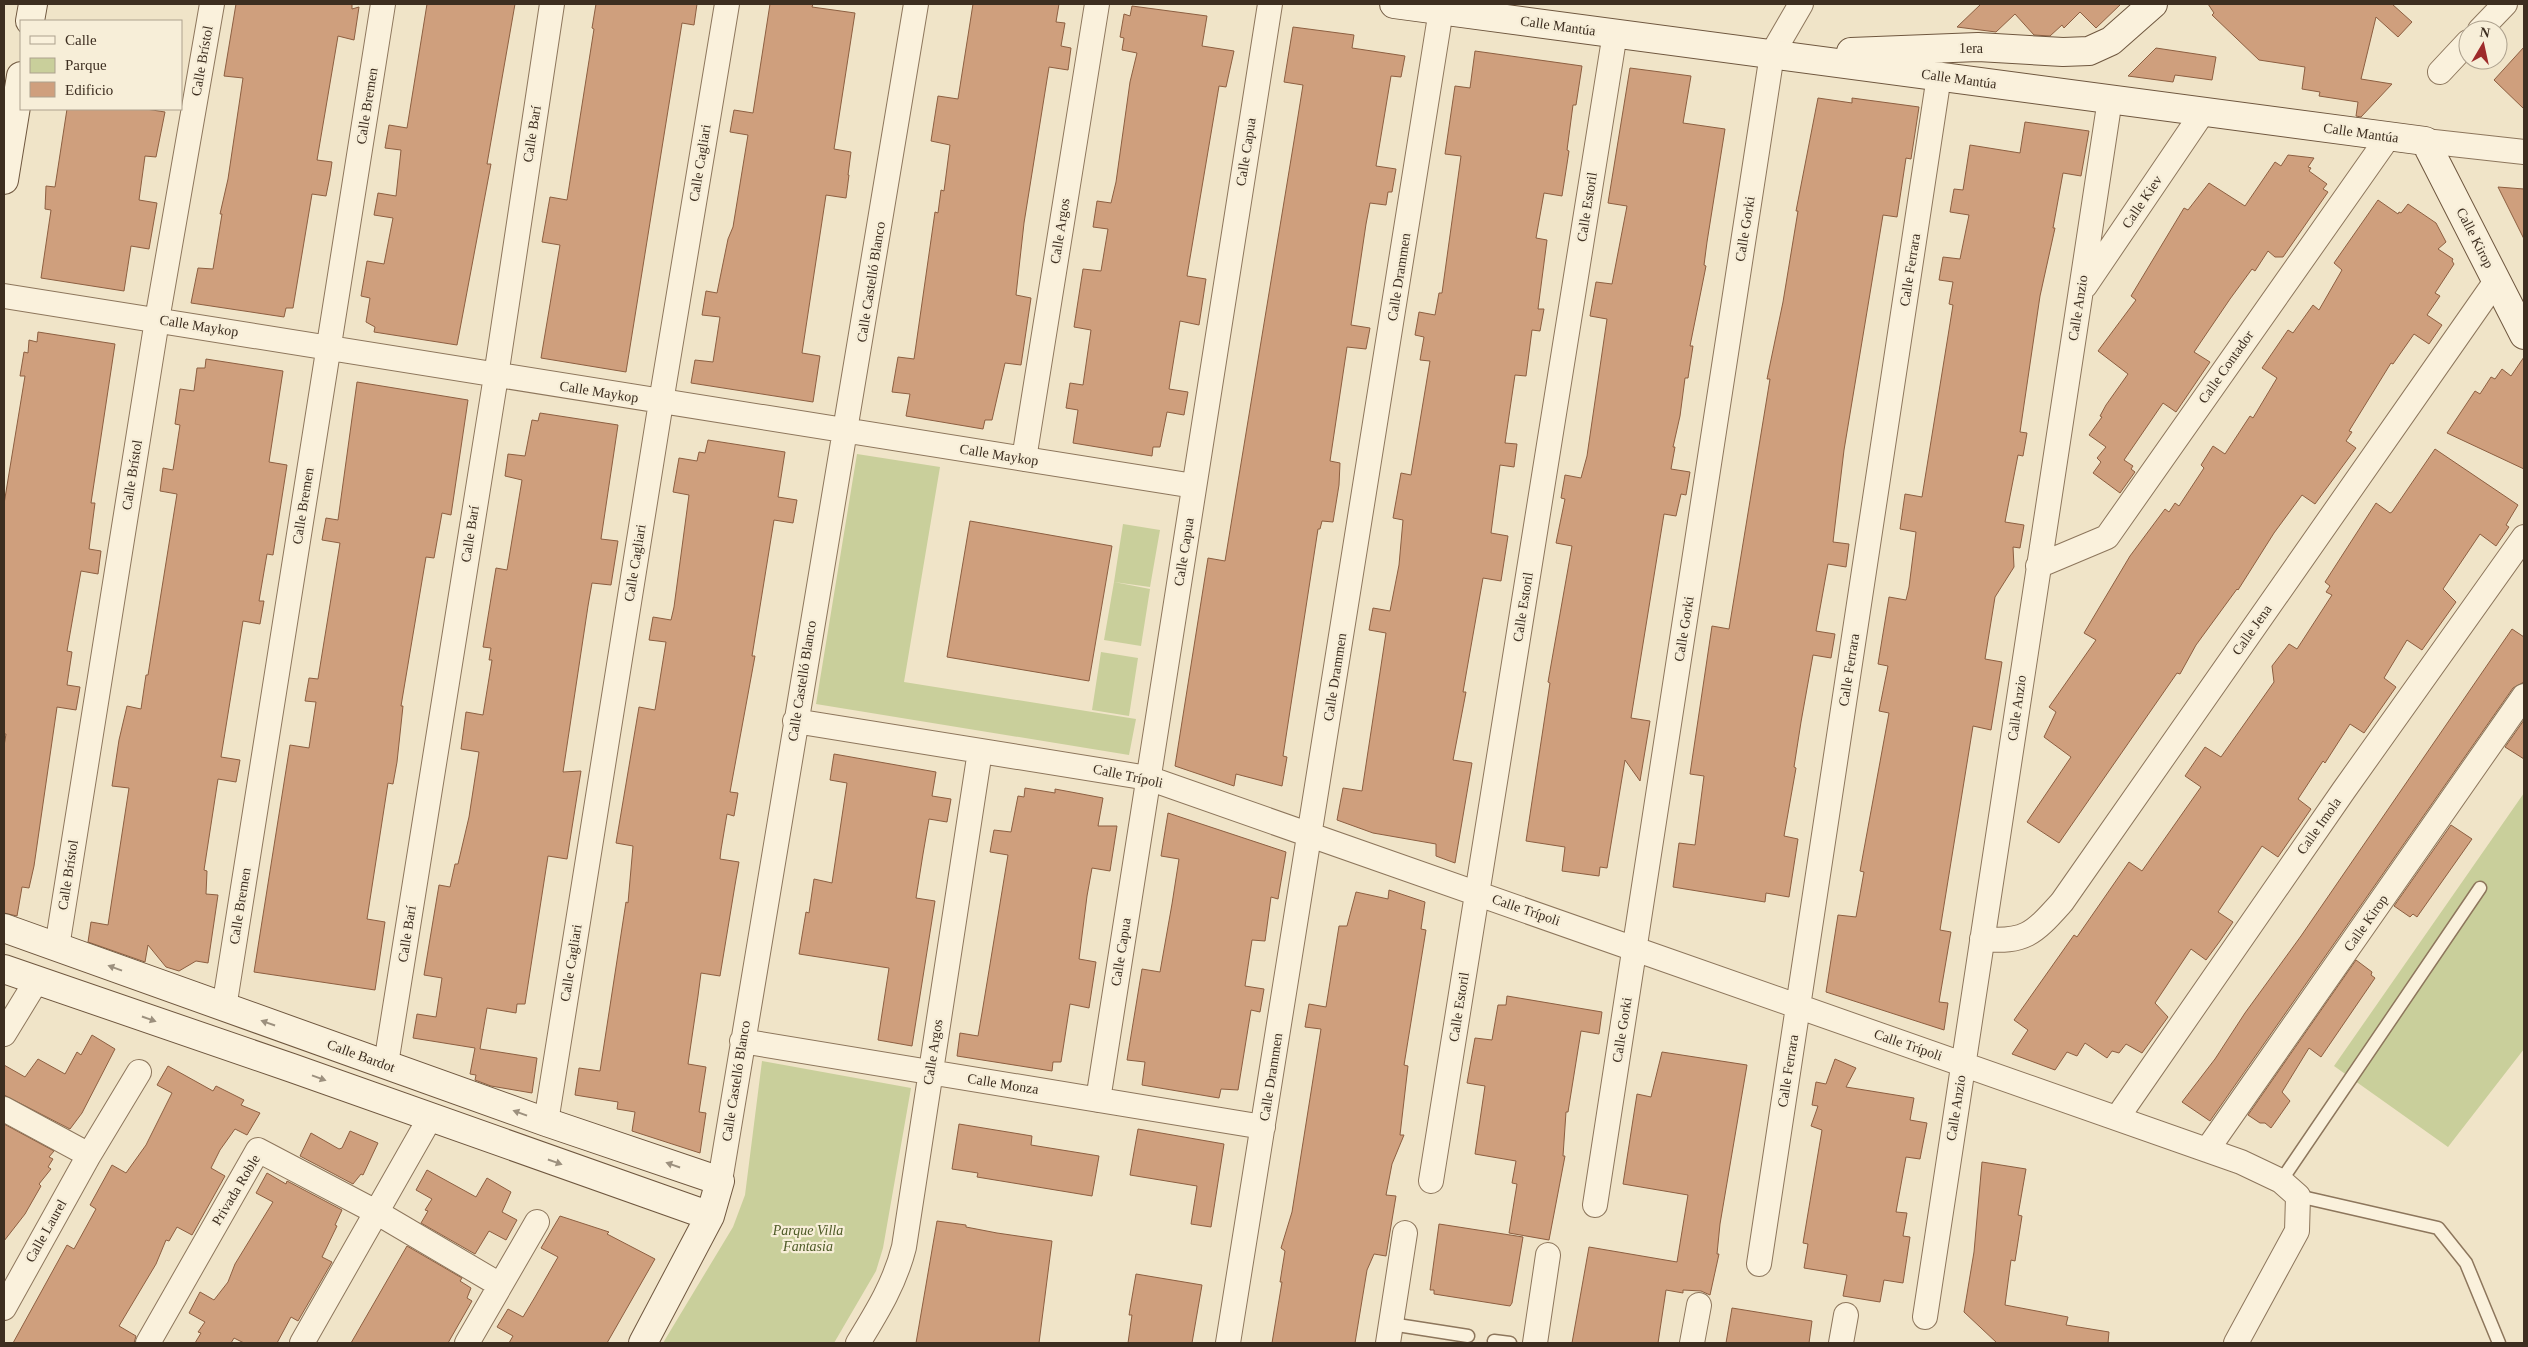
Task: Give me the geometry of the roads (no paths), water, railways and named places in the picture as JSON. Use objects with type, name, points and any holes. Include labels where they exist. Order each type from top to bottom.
[{"type":"street","points":[[30,20],[33,4]]},
{"type":"street","name":"Calle Brístol","points":[[57,948],[158,320],[212,4]]},
{"type":"street","name":"Calle Bremen","points":[[224,1008],[383,4]]},
{"type":"street","name":"Calle Barí","points":[[386,1064],[496,376],[552,4]]},
{"type":"street","name":"Calle Cagliari","points":[[546,1122],[661,402],[727,4]]},
{"type":"street","name":"Calle Castelló Blanco","points":[[643,1343],[710,1216],[720,1181],[795,721],[847,429],[916,4]]},
{"type":"street","name":"Calle Argos","points":[[1024,459],[1097,4]]},
{"type":"street","name":"Calle Capua","points":[[1098,1100],[1270,4]]},
{"type":"street","name":"Calle Mantúa","points":[[1394,4],[1444,7],[1615,33],[2203,112],[2524,152]]},
{"type":"street","points":[[1772,54],[1799,4]]},
{"type":"street","name":"1era","points":[[1772,54],[1978,47],[2063,52],[2089,50],[2111,42],[2153,4]]},
{"type":"street","points":[[2490,20],[2505,4]]},
{"type":"street","name":"Calle Drammen","points":[[1228,1343],[1444,7]]},
{"type":"street","name":"Calle Estoril","points":[[1431,1181],[1615,33]]},
{"type":"street","points":[[2440,72],[2458,53]]},
{"type":"street","name":"Calle Gorki","points":[[1595,1204],[1772,54]]},
{"type":"street","name":"Calle Ferrara","points":[[1759,1264],[1939,76]]},
{"type":"street","points":[[4,180],[20,82]]},
{"type":"street","name":"Calle Anzio","points":[[1924,1317],[2110,99]]},
{"type":"street","name":"Calle Kiev","points":[[2081,292],[2203,112]]},
{"type":"street","name":"Calle Contador","points":[[2038,566],[2107,537],[2389,136]]},
{"type":"street","name":"Calle Kirop","points":[[2425,141],[2524,335]]},
{"type":"street","name":"Calle Jena","points":[[1982,939],[2005,941],[2024,937],[2042,925],[2062,902],[2496,281]]},
{"type":"street","name":"Calle Maykop","points":[[4,296],[328,347],[496,376],[847,429],[1194,486]]},
{"type":"street","name":"Calle Imola","points":[[2118,1118],[2344,790],[2524,537]]},
{"type":"street","name":"Calle Kirop","points":[[2207,1150],[2524,696]]},
{"type":"street","name":"Calle Trípoli","points":[[795,721],[1148,778],[2241,1162],[2290,1189]]},
{"type":"street","name":"Calle Argos","points":[[858,1343],[889,1291],[899,1268],[904,1247],[980,750]]},
{"type":"street","name":"Calle Bardot","points":[[4,928],[546,1122],[720,1181]]},
{"type":"street","points":[[4,969],[292,1068],[710,1216]]},
{"type":"street","points":[[4,1034],[37,980]]},
{"type":"street","points":[[292,1068],[308,1036]]},
{"type":"street","name":"Calle Monza","points":[[742,1041],[1263,1127]]},
{"type":"street","name":"Calle Laurel","points":[[4,1308],[89,1155],[139,1072]]},
{"type":"street","points":[[4,1109],[89,1155]]},
{"type":"street","points":[[302,1343],[430,1118]]},
{"type":"street","name":"Privada Roble","points":[[148,1343],[258,1150],[376,1212],[500,1285]]},
{"type":"street","points":[[2236,1343],[2297,1231],[2290,1189]]},
{"type":"street","points":[[467,1343],[537,1222]]},
{"type":"street","points":[[1389,1334],[1405,1233]]},
{"type":"street","points":[[1535,1343],[1548,1255]]},
{"type":"street","points":[[1692,1343],[1698,1304]]},
{"type":"street","points":[[1841,1343],[1846,1315]]},
{"type":"lane","points":[[2480,888],[2290,1189],[2438,1228],[2466,1263],[2499,1343]]},
{"type":"lane","points":[[1389,1334],[1468,1336]]},
{"type":"lane","points":[[1494,1341],[1510,1343]]},
{"type":"park label","name":"Parque Villa Fantasia","points":[[808,1238]]}]
